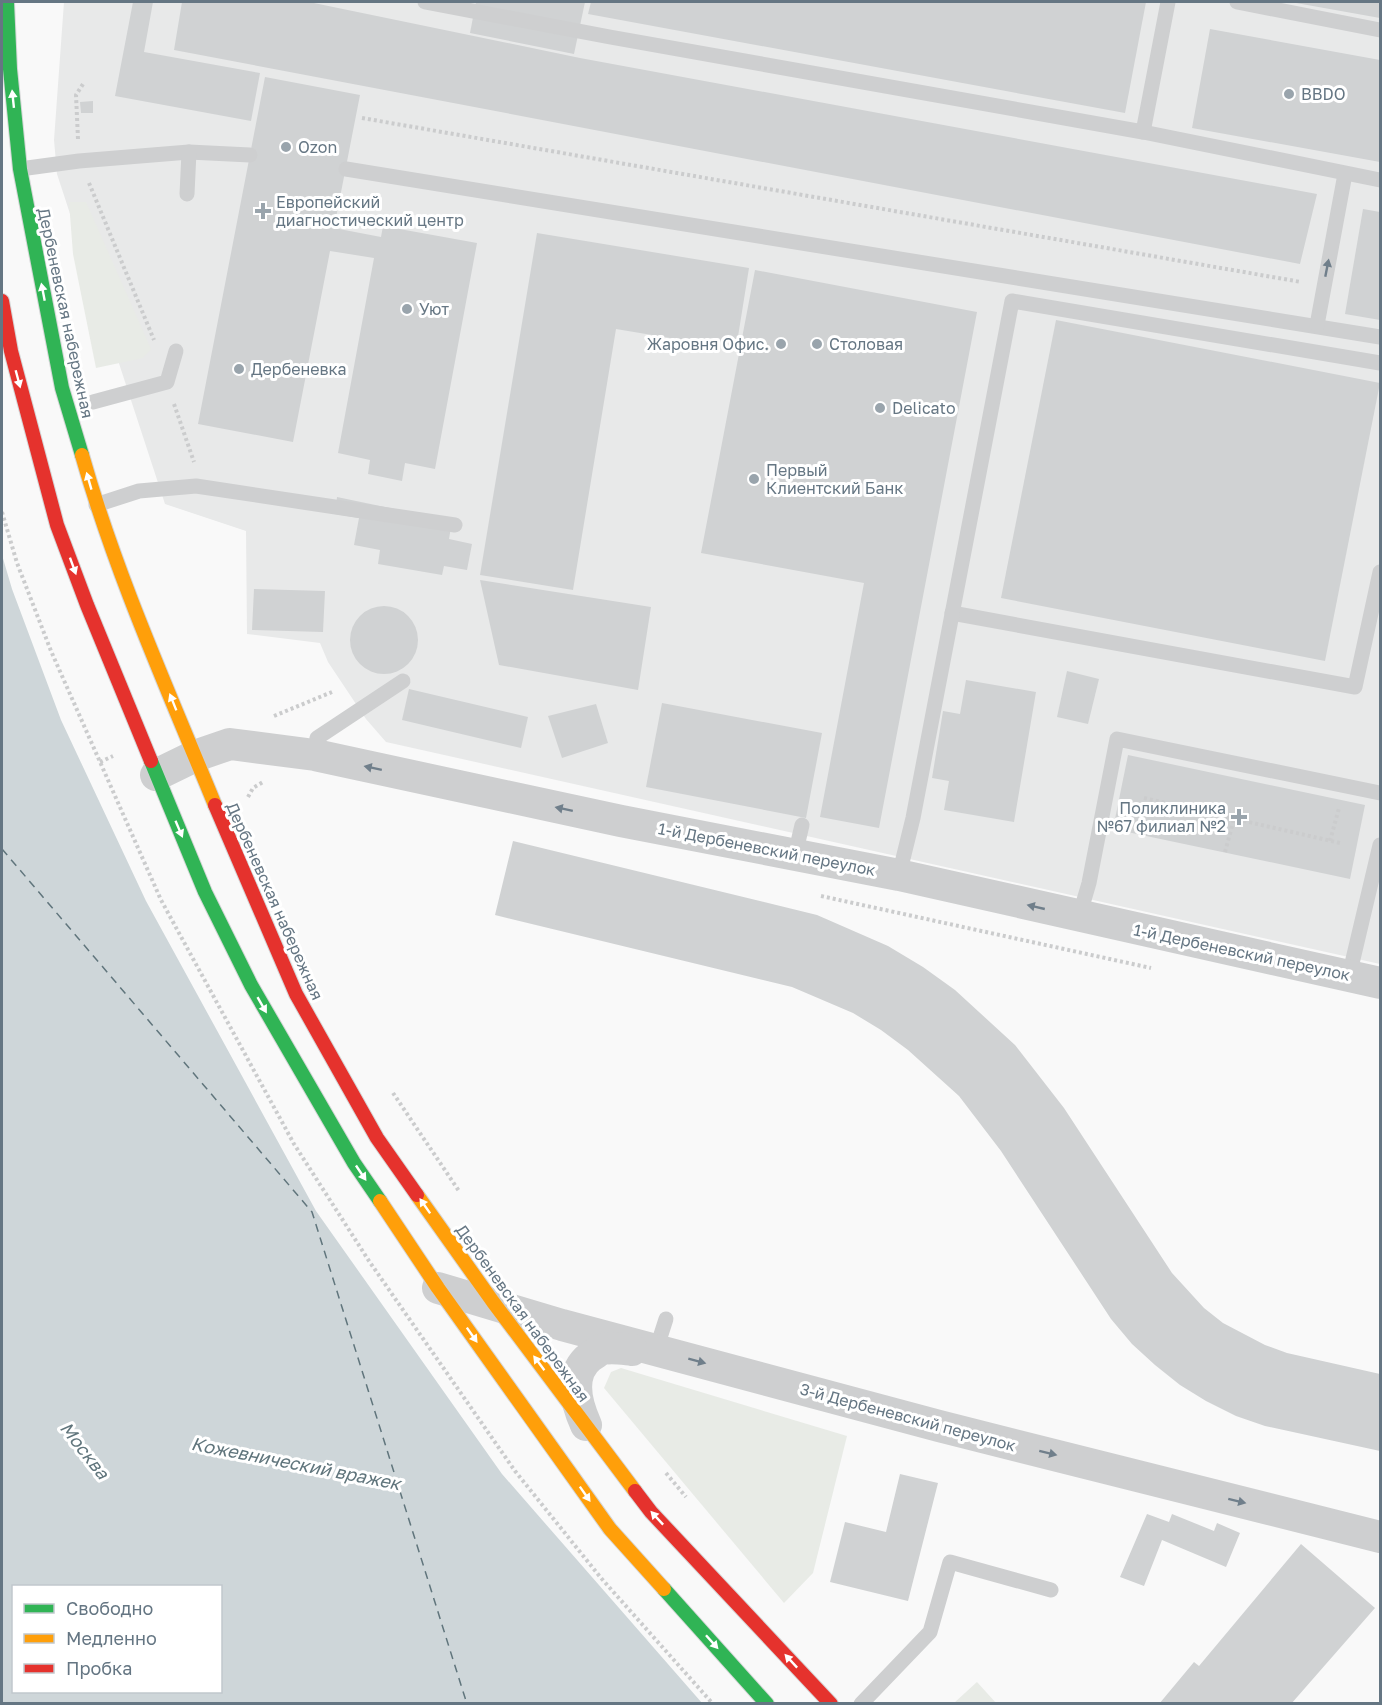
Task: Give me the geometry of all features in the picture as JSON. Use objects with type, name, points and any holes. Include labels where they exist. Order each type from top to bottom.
[{"type":"main road","name":"Дербеневская набережная","points":[[7,2],[10,69],[20,169],[62,388],[96,505],[137,615],[241,868],[296,994],[377,1138],[493,1302],[651,1512],[831,1704]]},
{"type":"main road","points":[[2,302],[11,351],[57,525],[87,605],[205,892],[251,985],[354,1163],[438,1288],[610,1529],[767,1704]]},
{"type":"street","name":"1-й Дербеневский переулок","points":[[156,775],[195,756],[230,744],[315,755],[621,821],[899,874],[1079,917],[1380,983]]},
{"type":"street","name":"3-й Дербеневский переулок","points":[[438,1288],[493,1302],[562,1325],[951,1429],[1380,1537]]},
{"type":"street","points":[[588,1428],[578,1406],[575,1387],[579,1371],[588,1358],[602,1349],[657,1350]]},
{"type":"lane","points":[[425,2],[1143,132],[1380,180]]},
{"type":"lane","points":[[1143,132],[1168,2]]},
{"type":"lane","points":[[1237,2],[1380,30]]},
{"type":"lane","points":[[20,169],[79,161],[189,152],[250,155]]},
{"type":"lane","points":[[187,194],[189,152]]},
{"type":"lane","points":[[346,169],[1317,321],[1380,337]]},
{"type":"lane","points":[[1317,321],[1345,174]]},
{"type":"lane","points":[[899,874],[913,818],[1012,301],[1380,363]]},
{"type":"lane","points":[[93,402],[167,382],[176,351]]},
{"type":"lane","points":[[96,505],[139,491],[196,486],[455,525]]},
{"type":"lane","points":[[952,613],[1355,687],[1380,572]]},
{"type":"lane","points":[[315,755],[317,738],[403,681]]},
{"type":"lane","points":[[1079,917],[1089,883],[1117,739],[1380,793]]},
{"type":"lane","points":[[795,855],[802,825]]},
{"type":"lane","points":[[1349,976],[1380,845]]},
{"type":"lane","points":[[657,1350],[666,1319]]},
{"type":"lane","points":[[861,1704],[930,1632],[950,1562],[1051,1590]]},
{"type":"path","points":[[83,84],[76,95],[79,161],[156,346],[197,471],[196,486]]},
{"type":"path","points":[[362,118],[1302,283],[1317,321]]},
{"type":"path","points":[[2,512],[17,562],[51,651],[161,900],[294,1144],[369,1261],[515,1471],[600,1578],[713,1704]]},
{"type":"path","points":[[274,716],[332,692]]},
{"type":"path","points":[[245,803],[253,788]]},
{"type":"path","points":[[1144,798],[1340,843]]},
{"type":"path","points":[[1330,841],[1339,808]]},
{"type":"path","points":[[1226,852],[1234,819]]},
{"type":"path","points":[[387,1084],[465,1201]]},
{"type":"shaded area","points":[[64,2],[1380,2],[1380,964],[386,742],[366,719],[328,662],[320,643],[247,634],[246,531],[165,504],[57,174],[54,140]]},
{"type":"shaded area","points":[[69,202],[86,202],[151,349],[143,358],[96,368],[73,254]]},
{"type":"shaded area","points":[[621,1368],[847,1436],[813,1573],[784,1603],[604,1388],[611,1372]]},
{"type":"shaded area","points":[[977,1682],[996,1703],[954,1703]]},
{"type":"water","points":[[2,555],[12,589],[61,720],[146,901],[316,1211],[502,1474],[702,1703],[2,1703]]},
{"type":"building","points":[[133,2],[153,2],[144,52],[260,73],[251,121],[115,96]]},
{"type":"building","points":[[182,2],[309,2],[580,58],[1317,194],[1300,264],[174,50]]},
{"type":"building","points":[[476,2],[585,2],[574,54],[470,33]]},
{"type":"building","points":[[591,2],[1146,2],[1125,113],[588,14]]},
{"type":"building","points":[[1380,2],[1380,18],[1296,3]]},
{"type":"building","name":"BBDO","points":[[1210,29],[1380,60],[1380,162],[1192,128]]},
{"type":"building","points":[[265,77],[360,95],[334,228],[381,237],[383,226],[477,243],[435,469],[405,463],[402,481],[368,474],[370,460],[338,453],[374,258],[330,251],[293,442],[198,424]]},
{"type":"building","points":[[93,101],[93,113],[81,113],[80,102]]},
{"type":"building","points":[[1363,209],[1380,212],[1380,320],[1345,314]]},
{"type":"building","points":[[537,233],[749,268],[736,349],[616,329],[573,590],[480,575]]},
{"type":"building","points":[[755,270],[977,312],[879,828],[820,817],[864,583],[701,553]]},
{"type":"building","points":[[1056,320],[1380,383],[1325,661],[1001,598]]},
{"type":"building","points":[[337,497],[452,521],[449,539],[472,544],[467,570],[444,566],[442,575],[378,564],[380,550],[354,545],[359,518],[335,514]]},
{"type":"building","points":[[480,580],[651,607],[638,690],[499,665]]},
{"type":"building","points":[[254,589],[325,591],[323,632],[252,630]]},
{"type":"building","points":[[384,606],[397,609],[408,616],[415,627],[418,640],[415,653],[408,664],[397,671],[384,674],[371,671],[360,664],[353,653],[350,640],[353,627],[360,616],[371,609]]},
{"type":"building","points":[[1067,671],[1099,679],[1088,724],[1057,717]]},
{"type":"building","points":[[966,680],[1036,692],[1014,822],[944,810],[949,781],[932,778],[943,711],[960,714]]},
{"type":"building","points":[[409,689],[528,717],[521,748],[402,720]]},
{"type":"building","points":[[662,703],[822,733],[806,818],[646,787]]},
{"type":"building","points":[[596,704],[608,743],[562,758],[548,716]]},
{"type":"building","name":"Поликлиника №67 филиал №2","points":[[1128,755],[1365,805],[1350,879],[1113,829]]},
{"type":"building","points":[[513,841],[817,915],[888,946],[923,967],[955,990],[1015,1045],[1064,1108],[1172,1273],[1204,1308],[1223,1323],[1265,1345],[1287,1353],[1380,1374],[1380,1451],[1265,1426],[1236,1416],[1180,1385],[1155,1365],[1132,1344],[1111,1319],[1001,1151],[959,1096],[908,1050],[853,1013],[792,987],[495,915]]},
{"type":"building","points":[[900,1474],[938,1483],[908,1601],[830,1582],[845,1522],[886,1532]]},
{"type":"building","points":[[1147,1514],[1169,1522],[1172,1514],[1214,1531],[1217,1523],[1240,1533],[1226,1567],[1162,1540],[1144,1586],[1120,1577]]},
{"type":"building","points":[[1301,1544],[1375,1608],[1291,1704],[1159,1704],[1194,1662],[1199,1666]]},
{"type":"ferry route","points":[[2,849],[312,1212],[467,1704]]},
{"type":"traffic: fast","points":[[7,2],[10,69],[20,169],[62,388],[82,455]]},
{"type":"traffic: fast","points":[[151,761],[205,892],[251,985],[354,1163],[380,1201]]},
{"type":"traffic: fast","points":[[664,1589],[767,1704]]},
{"type":"traffic: slow","points":[[82,455],[127,588],[215,805]]},
{"type":"traffic: slow","points":[[417,1195],[493,1302],[635,1491]]},
{"type":"traffic: slow","points":[[380,1201],[438,1288],[610,1529],[664,1589]]},
{"type":"traffic: jam","points":[[2,301],[11,351],[57,525],[151,761]]},
{"type":"traffic: jam","points":[[215,805],[296,994],[377,1138],[417,1195]]},
{"type":"traffic: jam","points":[[635,1491],[651,1512],[831,1704]]},
{"type":"place","name":"BBDO","points":[[1289,94]]},
{"type":"place","name":"Ozon","points":[[286,147]]},
{"type":"place","name":"Европейский диагностический центр","points":[[263,211]]},
{"type":"place","name":"Уют","points":[[407,309]]},
{"type":"place","name":"Жаровня Офис.","points":[[781,344]]},
{"type":"place","name":"Столовая","points":[[817,344]]},
{"type":"place","name":"Дербеневка","points":[[239,369]]},
{"type":"place","name":"Delicato","points":[[880,408]]},
{"type":"place","name":"Первый Клиентский Банк","points":[[754,479]]},
{"type":"place","name":"Поликлиника №67 филиал №2","points":[[1239,817]]},
{"type":"water label","name":"Москва","points":[[85,1450]]},
{"type":"water label","name":"Кожевнический вражек","points":[[296,1463]]}]
